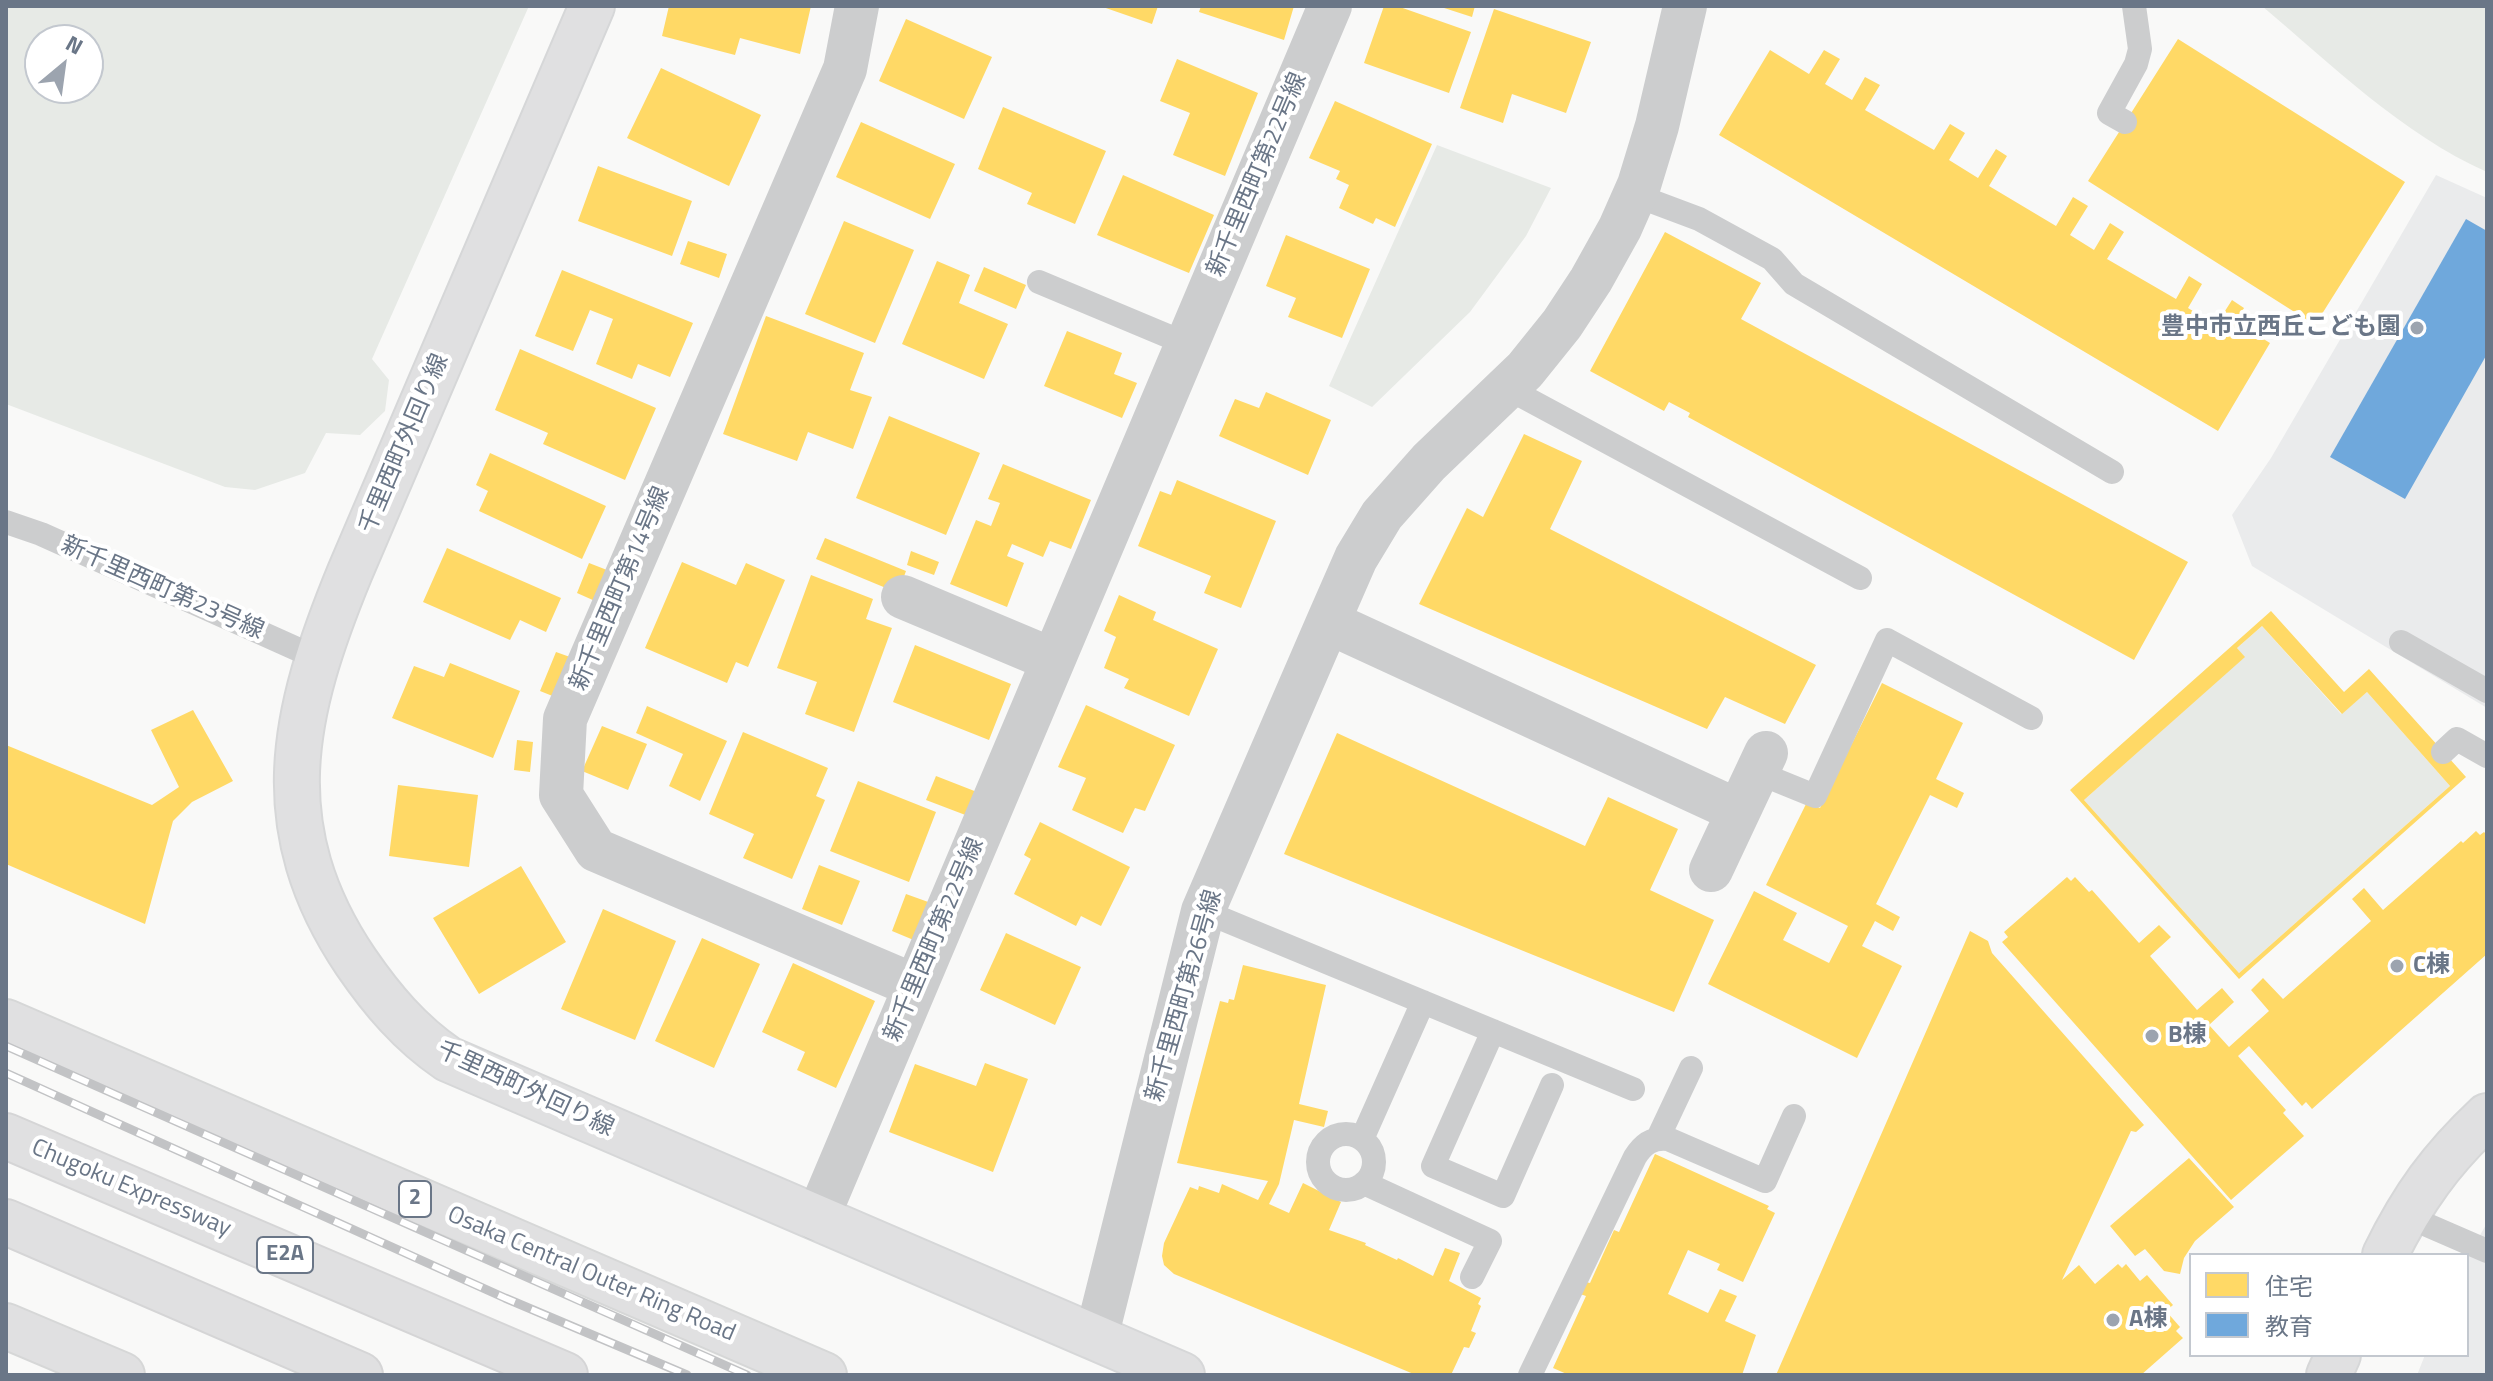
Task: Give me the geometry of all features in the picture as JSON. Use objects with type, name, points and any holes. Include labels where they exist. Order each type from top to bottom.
[{"type":"main road","name":"千里西町外回り線","points":[[592,6],[350,572],[317,658],[298,739],[297,814],[301,840],[319,895],[334,927],[386,1002],[428,1045],[470,1070],[1182,1375]]},
{"type":"main road","name":"Osaka Central Outer Ring Road","points":[[6,1022],[824,1375]]},
{"type":"main road","points":[[2386,1253],[2404,1215],[2442,1161],[2487,1116]]},
{"type":"main road","name":"Chugoku Expressway","points":[[6,1136],[565,1375]]},
{"type":"main road","points":[[6,1222],[360,1375]]},
{"type":"main road","points":[[6,1326],[122,1375]]},
{"type":"street","name":"新千里西町第14号線","points":[[857,6],[845,69],[565,719],[561,795],[596,850],[915,986]]},
{"type":"street","name":"新千里西町第22号線","points":[[817,1219],[1330,6]]},
{"type":"street","name":"新千里西町第26号線","points":[[1096,1338],[1203,911],[1356,558],[1382,515],[1429,462],[1537,357],[1577,302],[1620,228],[1635,195],[1657,126],[1685,6]]},
{"type":"street","points":[[903,597],[1053,660]]},
{"type":"street","points":[[1328,622],[1753,779],[1711,870]]},
{"type":"lane","points":[[2125,122],[2109,113],[2136,64],[2140,49],[2134,6]]},
{"type":"lane","points":[[1635,195],[1699,219],[1772,259],[1794,284],[2112,472]]},
{"type":"lane","points":[[1039,282],[1187,344]]},
{"type":"lane","points":[[1507,388],[1860,578]]},
{"type":"lane","name":"新千里西町第23号線","points":[[6,522],[41,534],[317,658]]},
{"type":"lane","points":[[1753,779],[1815,796],[1887,640],[2031,718]]},
{"type":"lane","points":[[2401,642],[2487,691]]},
{"type":"lane","points":[[2443,752],[2457,739],[2487,756]]},
{"type":"lane","points":[[1203,911],[1633,1089]]},
{"type":"lane","points":[[1362,1139],[1423,1002]]},
{"type":"lane","points":[[1493,1031],[1433,1166],[1503,1196],[1552,1085]]},
{"type":"lane","points":[[1530,1375],[1635,1157],[1643,1146],[1658,1138],[1691,1068]]},
{"type":"lane","points":[[1658,1138],[1680,1143],[1765,1181],[1794,1116]]},
{"type":"lane","points":[[1352,1135],[1362,1139],[1369,1146],[1374,1166],[1364,1183],[1345,1189],[1335,1187],[1327,1181],[1318,1163],[1324,1144],[1332,1137],[1352,1135]]},
{"type":"lane","points":[[1364,1183],[1490,1241],[1472,1277]]},
{"type":"lane","points":[[2404,1215],[2487,1251]]},
{"type":"shaded area","points":[[6,6],[529,6],[372,359],[389,380],[385,411],[360,435],[326,433],[305,473],[255,490],[225,487],[6,404]]},
{"type":"shaded area","points":[[2262,6],[2487,6],[2487,172],[2397,118]]},
{"type":"shaded area","points":[[1437,145],[1551,188],[1526,236],[1470,312],[1372,407],[1329,386]]},
{"type":"shaded area","name":"豊中市立西丘こども園","points":[[2436,175],[2487,198],[2487,708],[2252,566],[2232,515],[2271,458]]},
{"type":"shaded area","points":[[2262,626],[2341,714],[2367,692],[2450,786],[2239,973],[2084,800],[2244,657],[2237,648]]},
{"type":"shaded area","points":[[2487,1223],[2487,1375],[2417,1375],[2424,1357],[2469,1357],[2469,1254]]},
{"type":"building: 住宅","points":[[669,6],[811,6],[800,54],[740,38],[735,55],[662,36]]},
{"type":"building: 住宅","points":[[1100,6],[1158,6],[1152,24]]},
{"type":"building: 住宅","points":[[1201,6],[1294,6],[1284,40],[1199,12]]},
{"type":"building: 住宅","points":[[1384,6],[1397,6],[1471,32],[1449,93],[1364,63]]},
{"type":"building: 住宅","points":[[1438,6],[1475,6],[1472,17]]},
{"type":"building: 住宅","points":[[1494,9],[1591,42],[1566,113],[1512,94],[1503,123],[1460,108]]},
{"type":"building: 住宅","points":[[906,19],[992,57],[964,119],[879,81]]},
{"type":"building: 住宅","points":[[2178,39],[2405,182],[2315,325],[2088,181]]},
{"type":"building: 住宅","points":[[1770,50],[1809,74],[1824,50],[1840,59],[1825,84],[1852,100],[1865,77],[1880,85],[1865,110],[1934,150],[1950,124],[1965,133],[1949,160],[1978,178],[1996,149],[2007,156],[1989,186],[2056,226],[2073,197],[2088,206],[2070,235],[2094,250],[2110,223],[2124,232],[2107,259],[2176,299],[2189,276],[2202,284],[2188,308],[2216,325],[2232,300],[2244,308],[2229,334],[2237,338],[2244,327],[2270,343],[2218,431],[1719,135]]},
{"type":"building: 住宅","points":[[1177,59],[1258,93],[1225,176],[1173,155],[1190,113],[1160,101]]},
{"type":"building: 住宅","points":[[661,68],[761,115],[729,186],[627,138]]},
{"type":"building: 住宅","points":[[1335,101],[1432,144],[1395,227],[1376,218],[1373,224],[1339,208],[1349,185],[1336,179],[1340,171],[1309,158]]},
{"type":"building: 住宅","points":[[1003,107],[1106,151],[1075,224],[1027,204],[1032,193],[978,169]]},
{"type":"building: 住宅","points":[[861,122],[955,164],[930,219],[836,177]]},
{"type":"building: 住宅","points":[[598,166],[692,201],[672,256],[578,221]]},
{"type":"building: 住宅","points":[[1123,175],[1214,215],[1189,273],[1097,235]]},
{"type":"building: 住宅","points":[[844,221],[914,250],[875,343],[805,314]]},
{"type":"building: 住宅","points":[[1665,232],[1761,283],[1741,319],[2188,562],[2134,660],[1688,417],[1690,413],[1669,402],[1664,411],[1590,371]]},
{"type":"building: 住宅","points":[[1286,235],[1370,269],[1342,338],[1288,317],[1296,298],[1266,286]]},
{"type":"building: 住宅","points":[[688,241],[727,254],[719,278],[680,264]]},
{"type":"building: 住宅","points":[[937,261],[970,275],[959,303],[1008,324],[984,379],[902,344]]},
{"type":"building: 住宅","points":[[984,267],[1026,285],[1016,309],[974,291]]},
{"type":"building: 住宅","points":[[562,270],[693,323],[670,377],[638,364],[632,379],[596,364],[613,319],[590,310],[573,351],[535,336]]},
{"type":"building: 住宅","points":[[766,316],[864,353],[850,390],[872,397],[853,449],[808,432],[797,461],[723,434]]},
{"type":"building: 住宅","points":[[1067,331],[1122,353],[1114,374],[1137,383],[1122,418],[1044,386]]},
{"type":"building: 住宅","points":[[520,349],[656,408],[625,480],[543,444],[548,433],[495,410]]},
{"type":"building: 住宅","points":[[1266,392],[1331,420],[1308,475],[1219,436],[1235,399],[1259,408]]},
{"type":"building: 住宅","points":[[889,416],[980,453],[946,535],[856,498]]},
{"type":"building: 住宅","points":[[1524,434],[1582,461],[1550,529],[1816,665],[1785,724],[1725,697],[1707,729],[1419,604],[1467,508],[1483,517]]},
{"type":"building: 住宅","points":[[490,453],[606,506],[582,559],[479,511],[488,491],[476,485]]},
{"type":"building: 住宅","points":[[1003,464],[1091,500],[1071,549],[1050,541],[1043,557],[1012,544],[1007,556],[1024,563],[1007,607],[950,584],[976,520],[991,526],[1000,503],[988,499]]},
{"type":"building: 住宅","points":[[1177,480],[1276,521],[1241,608],[1204,593],[1211,576],[1138,546],[1160,491],[1171,495]]},
{"type":"building: 住宅","points":[[825,538],[906,571],[898,593],[816,559]]},
{"type":"building: 住宅","points":[[447,548],[561,598],[546,632],[520,620],[510,640],[423,602]]},
{"type":"building: 住宅","points":[[911,551],[939,562],[934,575],[907,565]]},
{"type":"building: 住宅","points":[[682,562],[736,585],[746,563],[785,580],[748,667],[736,662],[727,683],[645,648]]},
{"type":"building: 住宅","points":[[589,563],[607,570],[595,601],[577,593]]},
{"type":"building: 住宅","points":[[811,575],[873,599],[866,619],[892,628],[854,732],[805,714],[817,682],[777,668]]},
{"type":"building: 住宅","points":[[1119,595],[1156,612],[1153,620],[1218,649],[1189,716],[1124,688],[1129,679],[1104,668],[1116,637],[1104,631]]},
{"type":"building: 住宅","points":[[2271,611],[2344,692],[2369,669],[2466,777],[2239,979],[2070,790]],"holes":[[[2262,626],[2342,714],[2367,692],[2450,786],[2239,973],[2084,800],[2245,657],[2237,648]]]},
{"type":"building: 住宅","points":[[915,645],[1011,684],[989,740],[893,702]]},
{"type":"building: 住宅","points":[[556,652],[570,657],[555,697],[540,691]]},
{"type":"building: 住宅","points":[[450,663],[520,691],[493,758],[392,718],[414,666],[444,677]]},
{"type":"building: 住宅","points":[[1882,683],[1963,723],[1936,779],[1964,793],[1957,808],[1930,795],[1876,904],[1900,917],[1893,931],[1875,921],[1862,946],[1902,966],[1857,1058],[1708,984],[1754,891],[1797,913],[1783,940],[1829,963],[1848,926],[1766,885],[1807,802],[1820,808]]},
{"type":"building: 住宅","points":[[1086,705],[1175,745],[1145,811],[1135,808],[1123,833],[1072,810],[1086,778],[1058,767]]},
{"type":"building: 住宅","points":[[647,706],[727,741],[700,801],[669,786],[683,754],[636,733]]},
{"type":"building: 住宅","points":[[193,710],[233,781],[192,802],[173,821],[145,924],[6,864],[6,745],[152,805],[179,787],[151,730]]},
{"type":"building: 住宅","points":[[602,726],[647,744],[628,790],[582,771]]},
{"type":"building: 住宅","points":[[743,732],[828,768],[816,796],[825,800],[792,879],[743,858],[754,834],[709,814]]},
{"type":"building: 住宅","points":[[1337,733],[1585,846],[1608,797],[1678,829],[1650,890],[1714,920],[1674,1012],[1284,854]]},
{"type":"building: 住宅","points":[[517,740],[533,742],[530,772],[514,770]]},
{"type":"building: 住宅","points":[[936,776],[977,792],[968,816],[926,800]]},
{"type":"building: 住宅","points":[[858,781],[936,812],[909,882],[830,851]]},
{"type":"building: 住宅","points":[[398,785],[478,795],[469,867],[389,856]]},
{"type":"building: 住宅","points":[[1040,822],[1130,867],[1101,926],[1081,916],[1076,926],[1014,894],[1031,859],[1024,855]]},
{"type":"building: 住宅","points":[[2476,831],[2487,835],[2487,954],[2312,1109],[2306,1102],[2302,1106],[2249,1046],[2238,1056],[2286,1110],[2283,1113],[2304,1136],[2231,1200],[2002,942],[2008,937],[2004,932],[2067,877],[2071,881],[2075,877],[2089,892],[2092,890],[2139,943],[2159,925],[2171,937],[2150,956],[2197,1010],[2222,988],[2234,1002],[2209,1025],[2229,1047],[2269,1011],[2251,990],[2263,978],[2283,999],[2371,921],[2352,899],[2364,888],[2383,910]]},
{"type":"building: 住宅","points":[[819,865],[860,881],[842,925],[802,909]]},
{"type":"building: 住宅","points":[[521,866],[566,942],[479,994],[433,918]]},
{"type":"building: 住宅","points":[[906,894],[931,903],[916,941],[892,931]]},
{"type":"building: 住宅","points":[[603,909],[676,941],[635,1040],[561,1009]]},
{"type":"building: 住宅","points":[[1970,931],[1988,941],[1992,953],[2144,1125],[2136,1132],[2131,1131],[2062,1280],[2079,1265],[2095,1284],[2118,1264],[2122,1268],[2126,1264],[2140,1281],[2147,1275],[2173,1305],[2166,1311],[2180,1327],[2176,1331],[2183,1338],[2141,1375],[1776,1375]]},
{"type":"building: 住宅","points":[[1006,933],[1081,967],[1055,1025],[980,990]]},
{"type":"building: 住宅","points":[[702,938],[760,964],[714,1068],[655,1041]]},
{"type":"building: 住宅","points":[[793,963],[875,1001],[836,1088],[797,1070],[805,1052],[762,1032]]},
{"type":"building: 住宅","points":[[1243,965],[1326,985],[1299,1104],[1328,1111],[1324,1127],[1294,1120],[1279,1184],[1269,1204],[1289,1213],[1303,1183],[1341,1202],[1329,1230],[1366,1243],[1433,1276],[1445,1248],[1460,1253],[1449,1281],[1481,1298],[1478,1304],[1481,1306],[1471,1331],[1476,1333],[1469,1348],[1464,1347],[1451,1375],[1416,1375],[1174,1274],[1164,1265],[1164,1243],[1190,1187],[1198,1190],[1199,1186],[1219,1193],[1222,1184],[1258,1200],[1268,1181],[1177,1163],[1220,1001],[1228,1003],[1229,999],[1234,1000]]},
{"type":"building: 住宅","points":[[985,1063],[1028,1079],[993,1172],[889,1132],[915,1064],[976,1086]]},
{"type":"building: 住宅","points":[[1655,1154],[1769,1206],[1767,1209],[1775,1213],[1743,1282],[1717,1270],[1720,1264],[1688,1250],[1668,1294],[1708,1313],[1720,1289],[1737,1296],[1725,1321],[1756,1335],[1742,1375],[1569,1375],[1553,1368],[1586,1296],[1580,1294],[1586,1282],[1590,1283],[1614,1230],[1619,1232]]},
{"type":"building: 住宅","points":[[2189,1158],[2234,1207],[2195,1241],[2184,1258],[2180,1274],[2164,1271],[2145,1249],[2135,1256],[2110,1226]]},
{"type":"building: 教育","points":[[2466,219],[2487,231],[2487,354],[2405,499],[2330,457]]},
{"type":"railway","points":[[6,1046],[747,1375]]},
{"type":"railway","points":[[6,1073],[505,1298],[687,1375]]},
{"type":"place","name":"豊中市立西丘こども園","points":[[2417,328]]},
{"type":"place","name":"C棟","points":[[2397,966]]},
{"type":"place","name":"B棟","points":[[2152,1036]]},
{"type":"place","name":"A棟","points":[[2113,1320]]}]
